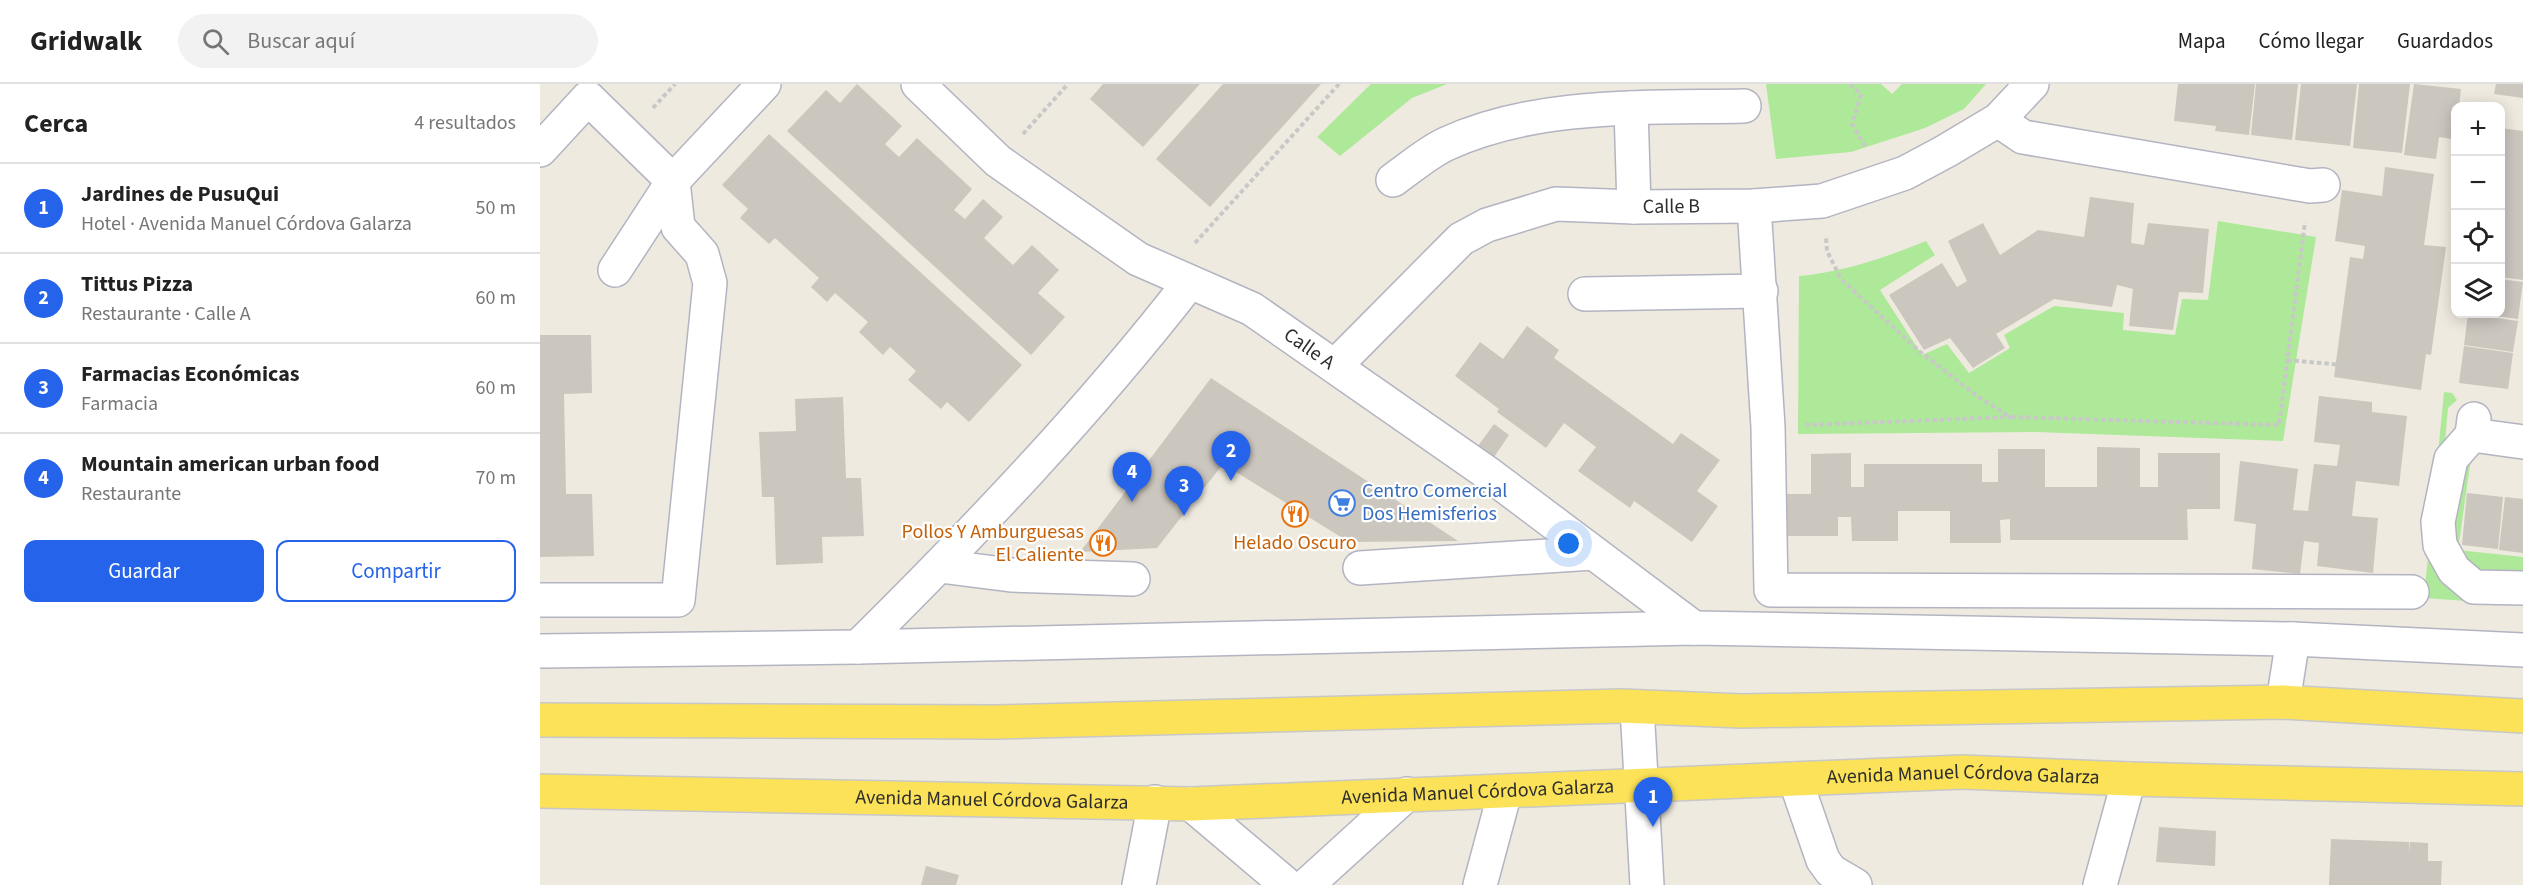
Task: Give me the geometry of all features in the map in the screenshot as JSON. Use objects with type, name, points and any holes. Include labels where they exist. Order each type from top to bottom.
[{"type":"main road","points":[[540,720],[996,722],[1637,707],[1741,711],[2283,702],[2523,716]]},
{"type":"main road","name":"Avenida Manuel Córdova Galarza","points":[[540,791],[1191,804],[1962,772],[2129,779],[2523,789]]},
{"type":"street","points":[[615,270],[673,181],[764,84]]},
{"type":"street","name":"Calle A","points":[[918,84],[998,161],[1138,259],[1252,309],[1486,472],[1694,628]]},
{"type":"street","name":"Calle B","points":[[1335,366],[1461,239],[1487,225],[1556,204],[1634,207],[1754,206],[1822,201],[1905,173],[1998,120],[2032,84]]},
{"type":"street","points":[[540,150],[588,98],[673,181],[678,227],[702,254],[710,284],[678,600],[540,600]]},
{"type":"street","points":[[1393,180],[1445,144],[1507,124],[1573,111],[1744,106]]},
{"type":"street","points":[[1631,108],[1634,207]]},
{"type":"street","points":[[1998,120],[2023,137],[2316,185]]},
{"type":"street","points":[[1754,206],[1768,427],[1771,590],[2412,592]]},
{"type":"street","points":[[858,647],[940,566],[1129,360],[1178,278]]},
{"type":"street","points":[[1585,294],[1761,291]]},
{"type":"street","points":[[2523,442],[2473,427],[2451,459],[2438,522],[2440,545],[2454,570],[2474,587],[2523,588]]},
{"type":"street","points":[[1359,568],[1593,553]]},
{"type":"street","points":[[940,566],[1011,575],[1133,579]]},
{"type":"street","points":[[540,651],[858,647],[1694,628],[2293,639],[2523,650]]},
{"type":"street","points":[[2283,702],[2293,639]]},
{"type":"street","points":[[1637,707],[1647,885]]},
{"type":"street","points":[[1794,779],[1823,860],[1838,876],[1855,885]]},
{"type":"street","points":[[2100,885],[2129,779]]},
{"type":"street","points":[[1480,885],[1505,792]]},
{"type":"street","points":[[1307,885],[1407,794]]},
{"type":"street","points":[[1139,885],[1155,802]]},
{"type":"street","points":[[1191,804],[1287,885]]},
{"type":"path","points":[[998,161],[1068,84]]},
{"type":"path","points":[[1178,278],[1339,84]]},
{"type":"path","points":[[1850,84],[1861,95],[1852,124],[1885,180]]},
{"type":"path","points":[[1768,427],[2010,417],[2279,425],[2287,360],[2316,185]]},
{"type":"path","points":[[1822,201],[1827,251],[1841,279],[1918,351],[1980,398],[2010,417]]},
{"type":"path","points":[[2287,360],[2343,365]]},
{"type":"green space","points":[[1371,84],[1447,84],[1412,98],[1340,156],[1317,137]]},
{"type":"green space","points":[[1766,84],[1881,84],[1892,94],[1902,84],[1986,84],[1964,109],[1925,128],[1851,152],[1776,159]]},
{"type":"green space","points":[[2218,221],[2316,237],[2283,441],[2036,432],[1798,434],[1799,276],[1864,263],[1926,241],[1935,255],[1880,290],[1922,355],[1947,344],[1969,373],[2010,348],[2004,335],[2054,306],[2124,313],[2123,330],[2175,335],[2182,299],[2208,300]]},
{"type":"green space","points":[[2444,392],[2452,393],[2457,400],[2448,408],[2445,441],[2471,458],[2458,550],[2523,557],[2523,605],[2424,598]]},
{"type":"building","points":[[857,84],[902,126],[885,144],[899,157],[917,138],[972,189],[954,210],[965,219],[983,199],[1003,217],[984,238],[1013,265],[1032,245],[1059,270],[1038,293],[1065,317],[1031,355],[787,131],[826,90],[840,103]]},
{"type":"building","points":[[1103,84],[1200,84],[1143,147],[1090,99]]},
{"type":"building","points":[[1223,84],[1321,84],[1210,207],[1156,159]]},
{"type":"building","points":[[2178,84],[2255,84],[2249,135],[2215,131],[2216,126],[2174,121]]},
{"type":"building","points":[[2256,84],[2298,84],[2292,140],[2251,135]]},
{"type":"building","points":[[2301,84],[2357,84],[2350,146],[2295,140]]},
{"type":"building","points":[[2359,84],[2410,84],[2402,153],[2353,148]]},
{"type":"building","points":[[2414,84],[2461,89],[2459,102],[2451,102],[2451,139],[2439,137],[2436,159],[2404,155]]},
{"type":"building","points":[[2496,84],[2523,84],[2523,98],[2494,94]]},
{"type":"building","points":[[2505,129],[2523,131],[2523,280],[2505,278]]},
{"type":"building","points":[[769,134],[1022,365],[969,422],[947,402],[941,409],[908,380],[916,371],[890,347],[883,355],[859,332],[868,322],[835,293],[827,302],[811,287],[819,278],[775,238],[769,244],[740,218],[748,209],[722,185]]},
{"type":"building","points":[[2385,167],[2434,174],[2424,245],[2446,247],[2431,355],[2426,354],[2421,390],[2334,377],[2350,257],[2363,259],[2365,246],[2335,241],[2342,190],[2382,196]]},
{"type":"building","points":[[2090,197],[2134,203],[2131,243],[2144,245],[2148,223],[2209,229],[2203,293],[2179,292],[2173,330],[2129,326],[2133,289],[2117,285],[2112,307],[2054,299],[1996,334],[2005,348],[1973,368],[1950,338],[1924,350],[1889,295],[1942,263],[1957,287],[1967,281],[1948,241],[1983,223],[2000,255],[2038,230],[2084,237]]},
{"type":"building","points":[[2505,280],[2523,282],[2518,319],[2505,317]]},
{"type":"building","points":[[2467,318],[2518,321],[2513,352],[2464,345]]},
{"type":"building","points":[[1527,326],[1559,350],[1554,358],[1673,444],[1681,433],[1720,460],[1697,491],[1718,506],[1692,542],[1634,501],[1630,508],[1578,471],[1596,447],[1564,423],[1546,448],[1497,412],[1499,409],[1455,376],[1480,342],[1503,359]]},
{"type":"building","points":[[540,335],[591,335],[592,393],[564,394],[566,494],[592,494],[594,556],[540,557]]},
{"type":"building","points":[[2464,346],[2513,353],[2508,389],[2459,383]]},
{"type":"building","name":"Centro Comercial Dos Hemisferios","points":[[1211,378],[1458,541],[1349,542],[1223,464],[1157,548],[1080,552]]},
{"type":"building","points":[[2319,396],[2372,402],[2372,412],[2407,416],[2399,486],[2356,481],[2352,516],[2378,518],[2373,573],[2317,566],[2319,543],[2304,541],[2300,574],[2252,569],[2256,524],[2234,521],[2240,461],[2298,469],[2293,510],[2308,511],[2314,464],[2337,466],[2340,445],[2314,442]]},
{"type":"building","points":[[843,397],[846,478],[861,478],[864,536],[822,537],[823,563],[776,565],[774,497],[762,497],[759,432],[796,431],[795,399]]},
{"type":"building","points":[[1494,424],[1509,435],[1494,457],[1478,446]]},
{"type":"building","points":[[2097,447],[2140,448],[2140,487],[2158,487],[2158,453],[2220,453],[2220,509],[2187,509],[2188,540],[2010,540],[2010,519],[2000,520],[2001,543],[1950,543],[1950,511],[1898,511],[1898,541],[1852,541],[1851,517],[1838,517],[1838,536],[1782,536],[1782,494],[1811,494],[1811,454],[1851,453],[1851,487],[1864,487],[1864,464],[1982,464],[1982,482],[1998,482],[1998,449],[2045,449],[2045,487],[2097,487]]},
{"type":"building","points":[[2467,493],[2503,497],[2498,549],[2462,545]]},
{"type":"building","points":[[2505,497],[2523,499],[2523,553],[2499,550]]},
{"type":"building","points":[[2159,827],[2216,831],[2215,866],[2156,862]]},
{"type":"building","points":[[2331,839],[2409,842],[2409,854],[2410,842],[2428,843],[2428,861],[2442,861],[2441,885],[2329,885]]},
{"type":"building","points":[[926,866],[959,875],[956,885],[921,885]]},
{"type":"place","name":"Tittus Pizza","points":[[1231,481]]},
{"type":"place","name":"Mountain american urban food","points":[[1132,502]]},
{"type":"place","name":"Centro Comercial Dos Hemisferios","points":[[1342,503]]},
{"type":"place","name":"Helado Oscuro","points":[[1295,514]]},
{"type":"place","name":"Farmacias Económicas","points":[[1184,516]]},
{"type":"place","name":"Pollos Y Amburguesas El Caliente","points":[[1103,543]]},
{"type":"place","name":"Jardines de PusuQui","points":[[1653,827]]}]
